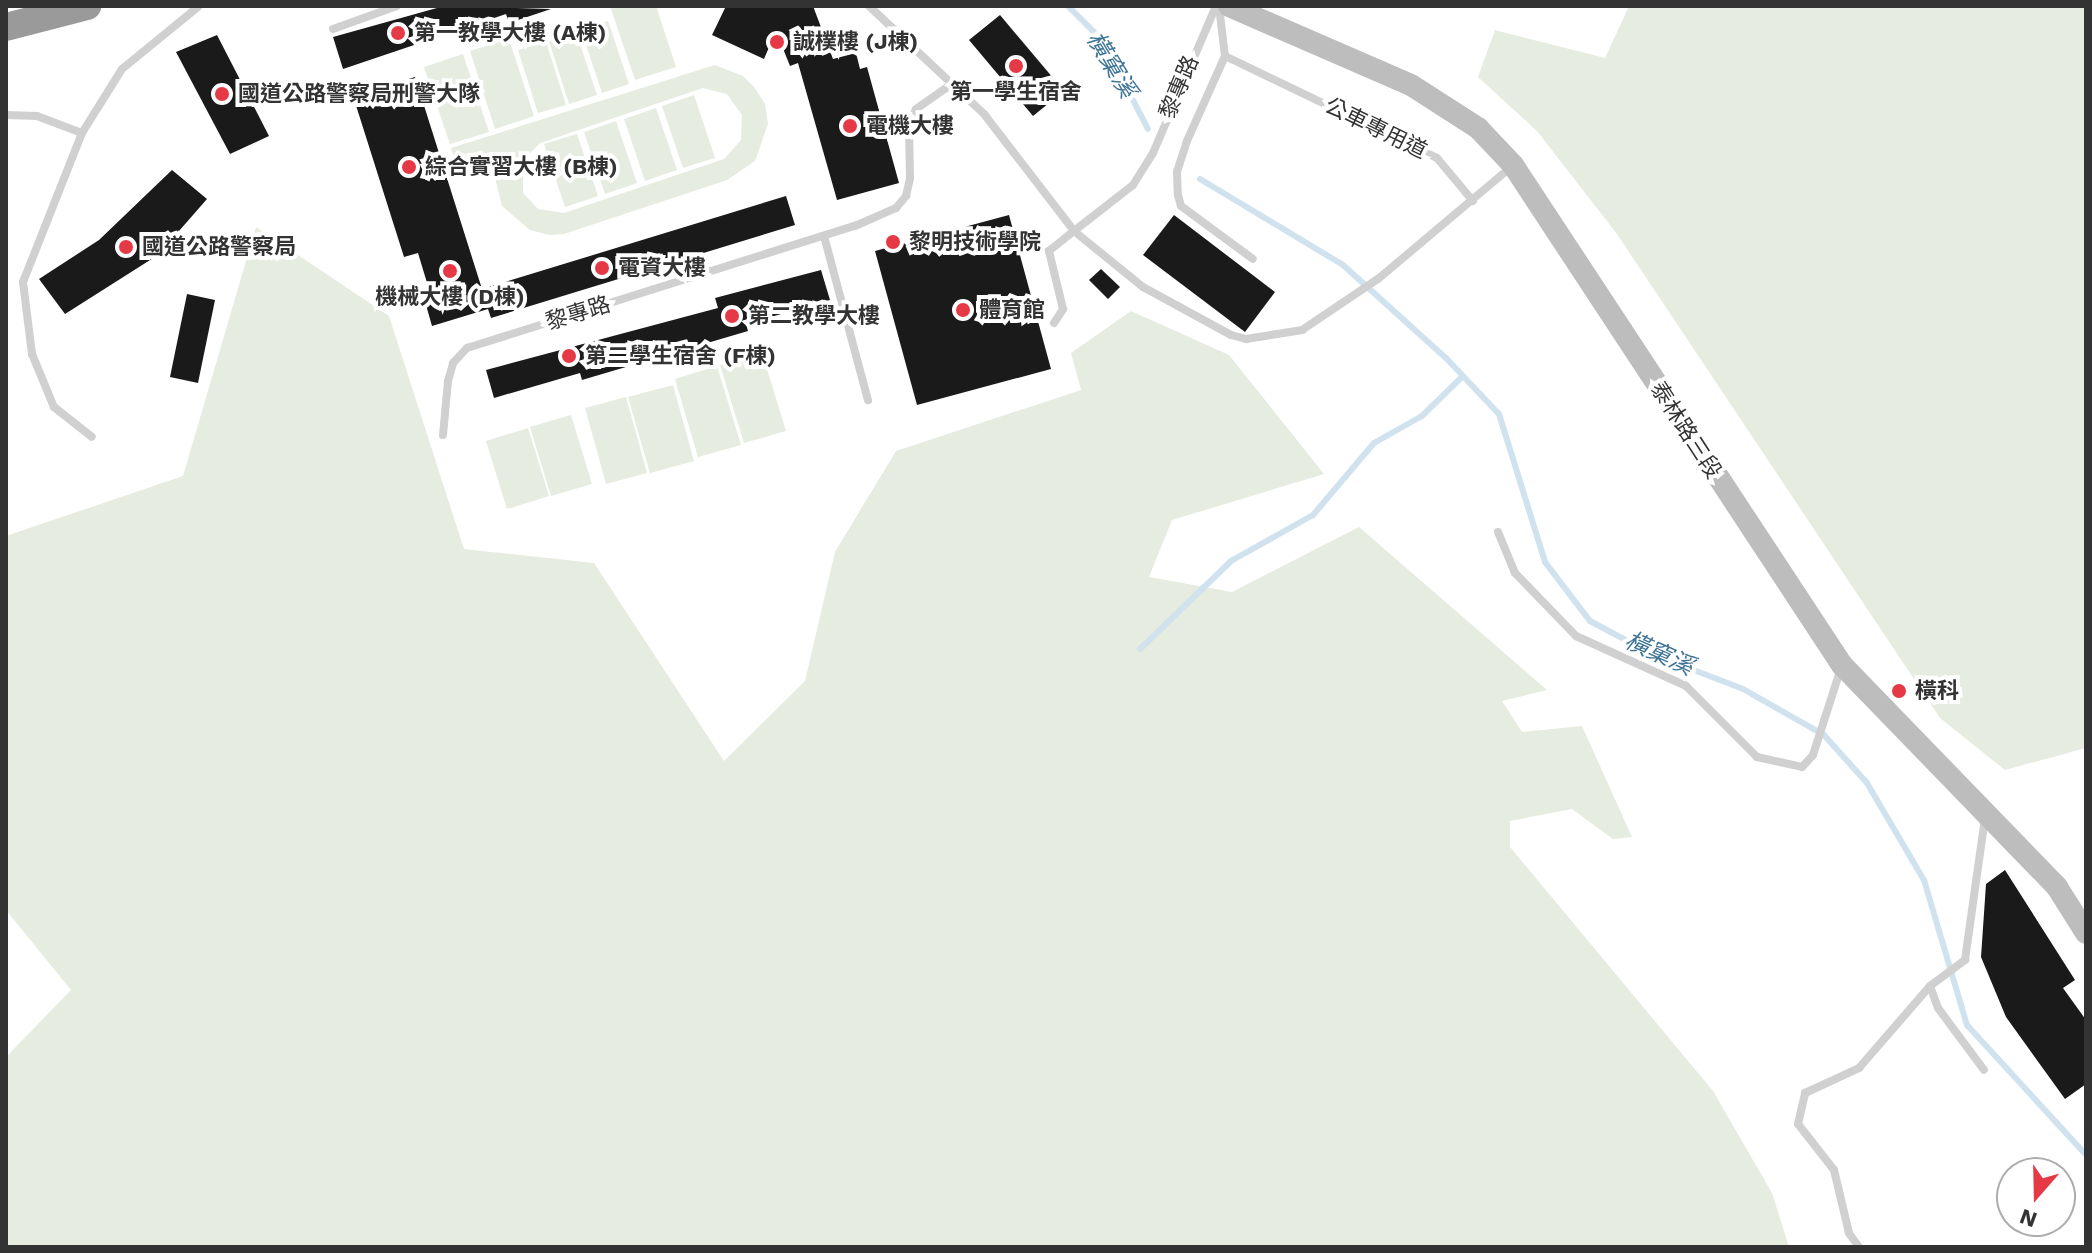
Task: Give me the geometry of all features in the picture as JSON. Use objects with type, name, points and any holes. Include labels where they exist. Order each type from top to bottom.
[{"type":"highway","points":[[6,18],[42,6]]},
{"type":"highway","points":[[6,27],[87,6]]},
{"type":"main road","name":"泰林路三段","points":[[1229,6],[1411,85],[1478,128],[1513,165],[1842,665],[1986,809],[2057,887],[2086,933]]},
{"type":"lane","points":[[92,437],[54,407],[32,354],[23,282],[82,133],[122,69],[199,6]]},
{"type":"lane","points":[[333,29],[397,6]]},
{"type":"lane","points":[[869,6],[949,86],[984,114],[1074,231],[1143,287],[1231,335],[1246,339],[1302,330],[1347,303],[1513,165]]},
{"type":"lane","points":[[1217,6],[1225,56],[1187,141],[1177,172],[1178,195],[1181,206],[1253,259]]},
{"type":"lane","name":"黎專路","points":[[1054,323],[1063,309],[1049,251],[1133,185],[1153,153],[1217,6]]},
{"type":"lane","name":"公車專用道","points":[[1225,56],[1437,158],[1473,201]]},
{"type":"lane","name":"黎專路","points":[[443,435],[448,381],[453,363],[467,348],[824,236],[896,208],[910,178],[909,127],[916,109],[949,86]]},
{"type":"lane","points":[[6,115],[37,116],[82,133]]},
{"type":"lane","points":[[824,236],[868,400]]},
{"type":"lane","points":[[1498,532],[1515,573],[1576,636],[1686,686],[1757,757],[1802,767],[1813,755],[1824,709],[1842,665]]},
{"type":"lane","points":[[1859,1247],[1849,1233],[1834,1170],[1798,1124],[1805,1093],[1859,1068],[1930,986],[1965,960],[1970,947],[1986,809]]},
{"type":"lane","points":[[1930,986],[1938,1008],[1984,1070]]},
{"type":"shaded area","points":[[610,6],[656,6],[676,67],[635,80]]},
{"type":"shaded area","points":[[1629,6],[2086,6],[2086,748],[2005,770],[1940,718],[1617,234],[1537,131],[1478,77],[1495,30],[1605,58]]},
{"type":"shaded area","points":[[608,21],[629,84],[602,93],[581,30]]},
{"type":"shaded area","points":[[576,32],[597,95],[569,104],[549,41]]},
{"type":"shaded area","points":[[509,39],[534,116],[495,129],[470,51]]},
{"type":"shaded area","points":[[546,42],[566,105],[538,113],[518,50]]},
{"type":"shaded area","points":[[463,54],[489,132],[450,144],[424,67]]},
{"type":"shaded area","points":[[715,65],[743,76],[755,88],[765,104],[768,124],[755,161],[727,180],[564,234],[549,235],[530,230],[502,206],[496,182],[499,155],[458,169],[451,148]],"holes":[[[703,88],[727,94],[742,115],[741,140],[724,159],[564,213],[538,209],[523,193],[523,160],[540,143]]]},
{"type":"shaded area","points":[[694,95],[715,158],[683,168],[662,106]]},
{"type":"shaded area","points":[[656,108],[677,170],[645,181],[624,119]]},
{"type":"shaded area","points":[[616,121],[637,183],[605,194],[584,132]]},
{"type":"shaded area","points":[[577,134],[598,196],[565,207],[544,144]]},
{"type":"shaded area","points":[[256,227],[389,316],[464,549],[594,563],[724,761],[805,681],[835,552],[896,451],[1081,390],[1071,353],[1131,311],[1229,355],[1324,474],[1172,520],[1149,577],[1232,592],[1359,527],[1547,690],[1502,701],[1522,732],[1582,726],[1632,837],[1613,839],[1572,809],[1510,821],[1510,847],[1713,1091],[1772,1193],[1789,1247],[6,1247],[6,1057],[71,990],[6,910],[6,536],[183,476]]},
{"type":"shaded area","points":[[762,353],[786,431],[744,443],[720,365]]},
{"type":"shaded area","points":[[717,366],[741,445],[698,457],[675,379]]},
{"type":"shaded area","points":[[673,385],[694,461],[650,473],[628,397]]},
{"type":"shaded area","points":[[626,397],[647,473],[606,484],[585,408]]},
{"type":"shaded area","points":[[571,415],[592,484],[551,496],[530,427]]},
{"type":"shaded area","points":[[528,428],[549,496],[507,509],[486,441]]},
{"type":"building","name":"第一教學大樓 (A棟)","points":[[444,6],[551,9],[509,23],[506,14],[343,69],[333,37]]},
{"type":"building","name":"電機大樓","points":[[726,6],[813,6],[833,59],[856,53],[860,69],[867,67],[899,183],[837,200],[798,63],[790,66],[776,31],[764,59],[712,35]]},
{"type":"building","name":"第一學生宿舍","points":[[1000,15],[1064,91],[1033,116],[969,40]]},
{"type":"building","name":"國道公路警察局刑警大隊","points":[[217,35],[269,136],[230,154],[176,52]]},
{"type":"building","points":[[415,77],[482,289],[786,196],[795,225],[491,318],[488,309],[432,326],[424,298],[431,296],[418,253],[404,257],[353,96]]},
{"type":"building","name":"國道公路警察局","points":[[172,170],[207,199],[158,255],[65,314],[39,279],[99,240]]},
{"type":"building","name":"體育館","points":[[1009,215],[1051,369],[917,405],[875,251]]},
{"type":"building","points":[[1174,215],[1275,292],[1245,332],[1143,255]]},
{"type":"building","points":[[1101,269],[1120,287],[1108,299],[1089,280]]},
{"type":"building","name":"第二教學大樓","points":[[821,270],[830,300],[746,324],[748,331],[582,380],[580,373],[494,398],[486,370],[718,308],[715,298]]},
{"type":"building","points":[[187,294],[215,300],[198,383],[170,377]]},
{"type":"building","points":[[2005,870],[2075,980],[2063,988],[2086,1020],[2086,1084],[2065,1099],[2006,1017],[1981,957],[1986,884]]},
{"type":"waterway","name":"橫窠溪","points":[[1068,6],[1102,40],[1148,129]]},
{"type":"waterway","name":"橫窠溪","points":[[1200,179],[1343,265],[1446,358],[1499,414],[1545,562],[1590,621],[1652,654],[1743,689],[1824,735],[1867,783],[1924,880],[1967,1025],[2086,1155]]},
{"type":"waterway","points":[[1140,649],[1231,561],[1313,515],[1374,443],[1422,416],[1463,376]]},
{"type":"place","name":"第一教學大樓 (A棟)","points":[[398,33]]},
{"type":"place","name":"誠樸樓 (J棟)","points":[[777,42]]},
{"type":"place","name":"第一學生宿舍","points":[[1016,66]]},
{"type":"place","name":"國道公路警察局刑警大隊","points":[[222,94]]},
{"type":"place","name":"電機大樓","points":[[850,126]]},
{"type":"place","name":"綜合實習大樓 (B棟)","points":[[409,167]]},
{"type":"place","name":"黎明技術學院","points":[[893,242]]},
{"type":"place","name":"國道公路警察局","points":[[126,247]]},
{"type":"place","name":"電資大樓","points":[[602,268]]},
{"type":"place","name":"機械大樓 (D棟)","points":[[450,271]]},
{"type":"place","name":"體育館","points":[[963,310]]},
{"type":"place","name":"第二教學大樓","points":[[732,316]]},
{"type":"place","name":"第二學生宿舍 (F棟)","points":[[569,356]]},
{"type":"place","name":"橫科","points":[[1899,691]]}]
